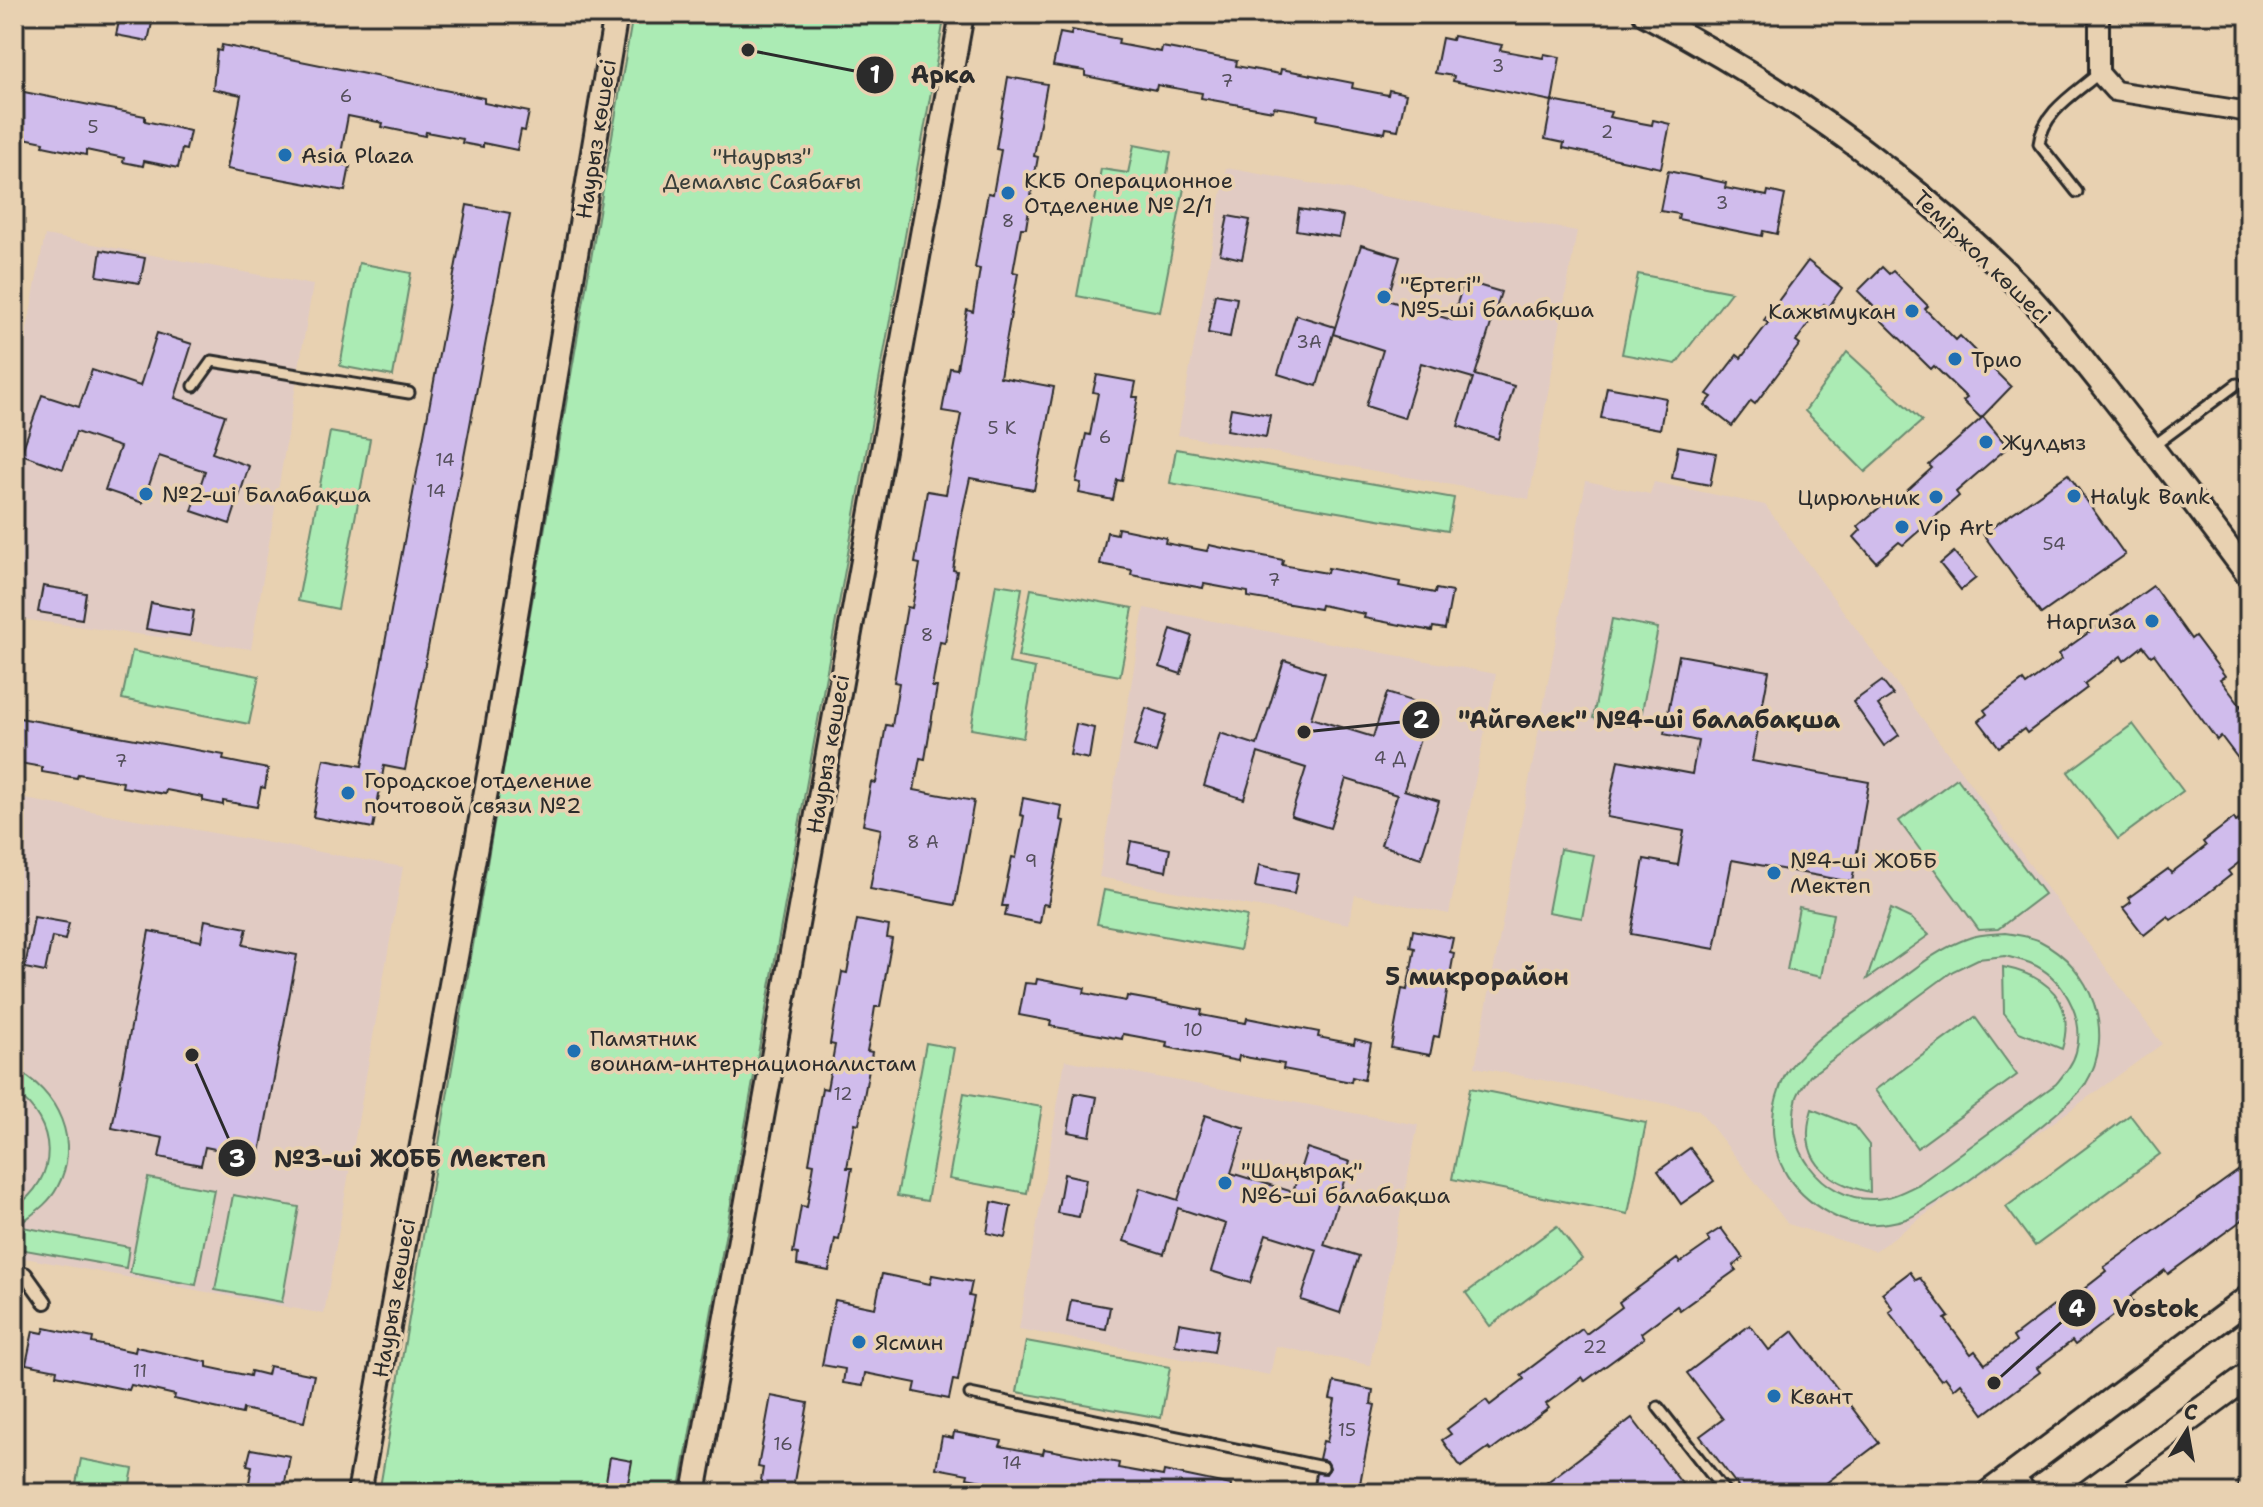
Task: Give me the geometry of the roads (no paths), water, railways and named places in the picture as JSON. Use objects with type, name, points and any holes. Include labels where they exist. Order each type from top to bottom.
[{"type":"main road","points":[[1989,1493],[2249,1298]]},
{"type":"main road","points":[[2088,1493],[2249,1375]]},
{"type":"street","name":"Наурыз көшесі","points":[[359,1493],[494,747],[616,14]]},
{"type":"street","name":"Наурыз көшесі","points":[[694,1493],[962,14]]},
{"type":"street","name":"Теміржол көшесі","points":[[1645,14],[1697,41],[1804,106],[1848,137],[1913,190],[2026,293],[2152,447],[2249,576]]},
{"type":"street","points":[[2099,14],[2099,73],[2115,91],[2249,112]]},
{"type":"street","points":[[14,1272],[25,1274],[45,1302]]},
{"type":"lane","points":[[2077,192],[2039,144],[2041,129],[2049,115],[2099,73]]},
{"type":"lane","points":[[194,386],[212,361],[409,393]]},
{"type":"lane","points":[[2152,447],[2237,384]]},
{"type":"lane","points":[[970,1394],[1323,1467]]},
{"type":"lane","points":[[1658,1407],[1726,1493]]},
{"type":"lane","points":[[2244,1493],[2249,1453]]},
{"type":"lane","points":[[2016,1472],[2034,1493]]},
{"type":"place","name":"Арка","points":[[748,50]]},
{"type":"place","name":"Asia Plaza","points":[[285,155]]},
{"type":"place","name":"ККБ Операционное Отделение № 2/1","points":[[1008,193]]},
{"type":"place","name":"\"Ертегі\" №5-ші балабқша","points":[[1384,297]]},
{"type":"place","name":"Кажымукан","points":[[1912,311]]},
{"type":"place","name":"Трио","points":[[1955,359]]},
{"type":"place","name":"Жулдыз","points":[[1986,442]]},
{"type":"place","name":"№2-ші Балабақша","points":[[146,494]]},
{"type":"place","name":"Halyk Bank","points":[[2074,496]]},
{"type":"place","name":"Цирюльник","points":[[1936,497]]},
{"type":"place","name":"Vip Art","points":[[1902,527]]},
{"type":"place","name":"Наргиза","points":[[2152,621]]},
{"type":"place","name":"\"Айгөлек\" №4-ші балабақша","points":[[1304,732]]},
{"type":"place","name":"Городское отделение почтовой связи №2","points":[[348,793]]},
{"type":"place","name":"№4-ші ЖОББ Мектеп","points":[[1774,873]]},
{"type":"place","name":"Памятник воинам-интернационалистам","points":[[574,1051]]},
{"type":"place","name":"№3-ші ЖОББ Мектеп","points":[[192,1055]]},
{"type":"place","name":"\"Шаңырақ\" №6-ші балабақша","points":[[1225,1183]]},
{"type":"place","name":"Ясмин","points":[[859,1342]]},
{"type":"place","name":"Vostok","points":[[1994,1383]]},
{"type":"place","name":"Квант","points":[[1774,1396]]},
{"type":"district","name":"5 микрорайон","points":[[1477,977]]},
{"type":"park label","name":"\"Наурыз\" Демалыс Саябағы","points":[[762,168]]}]
